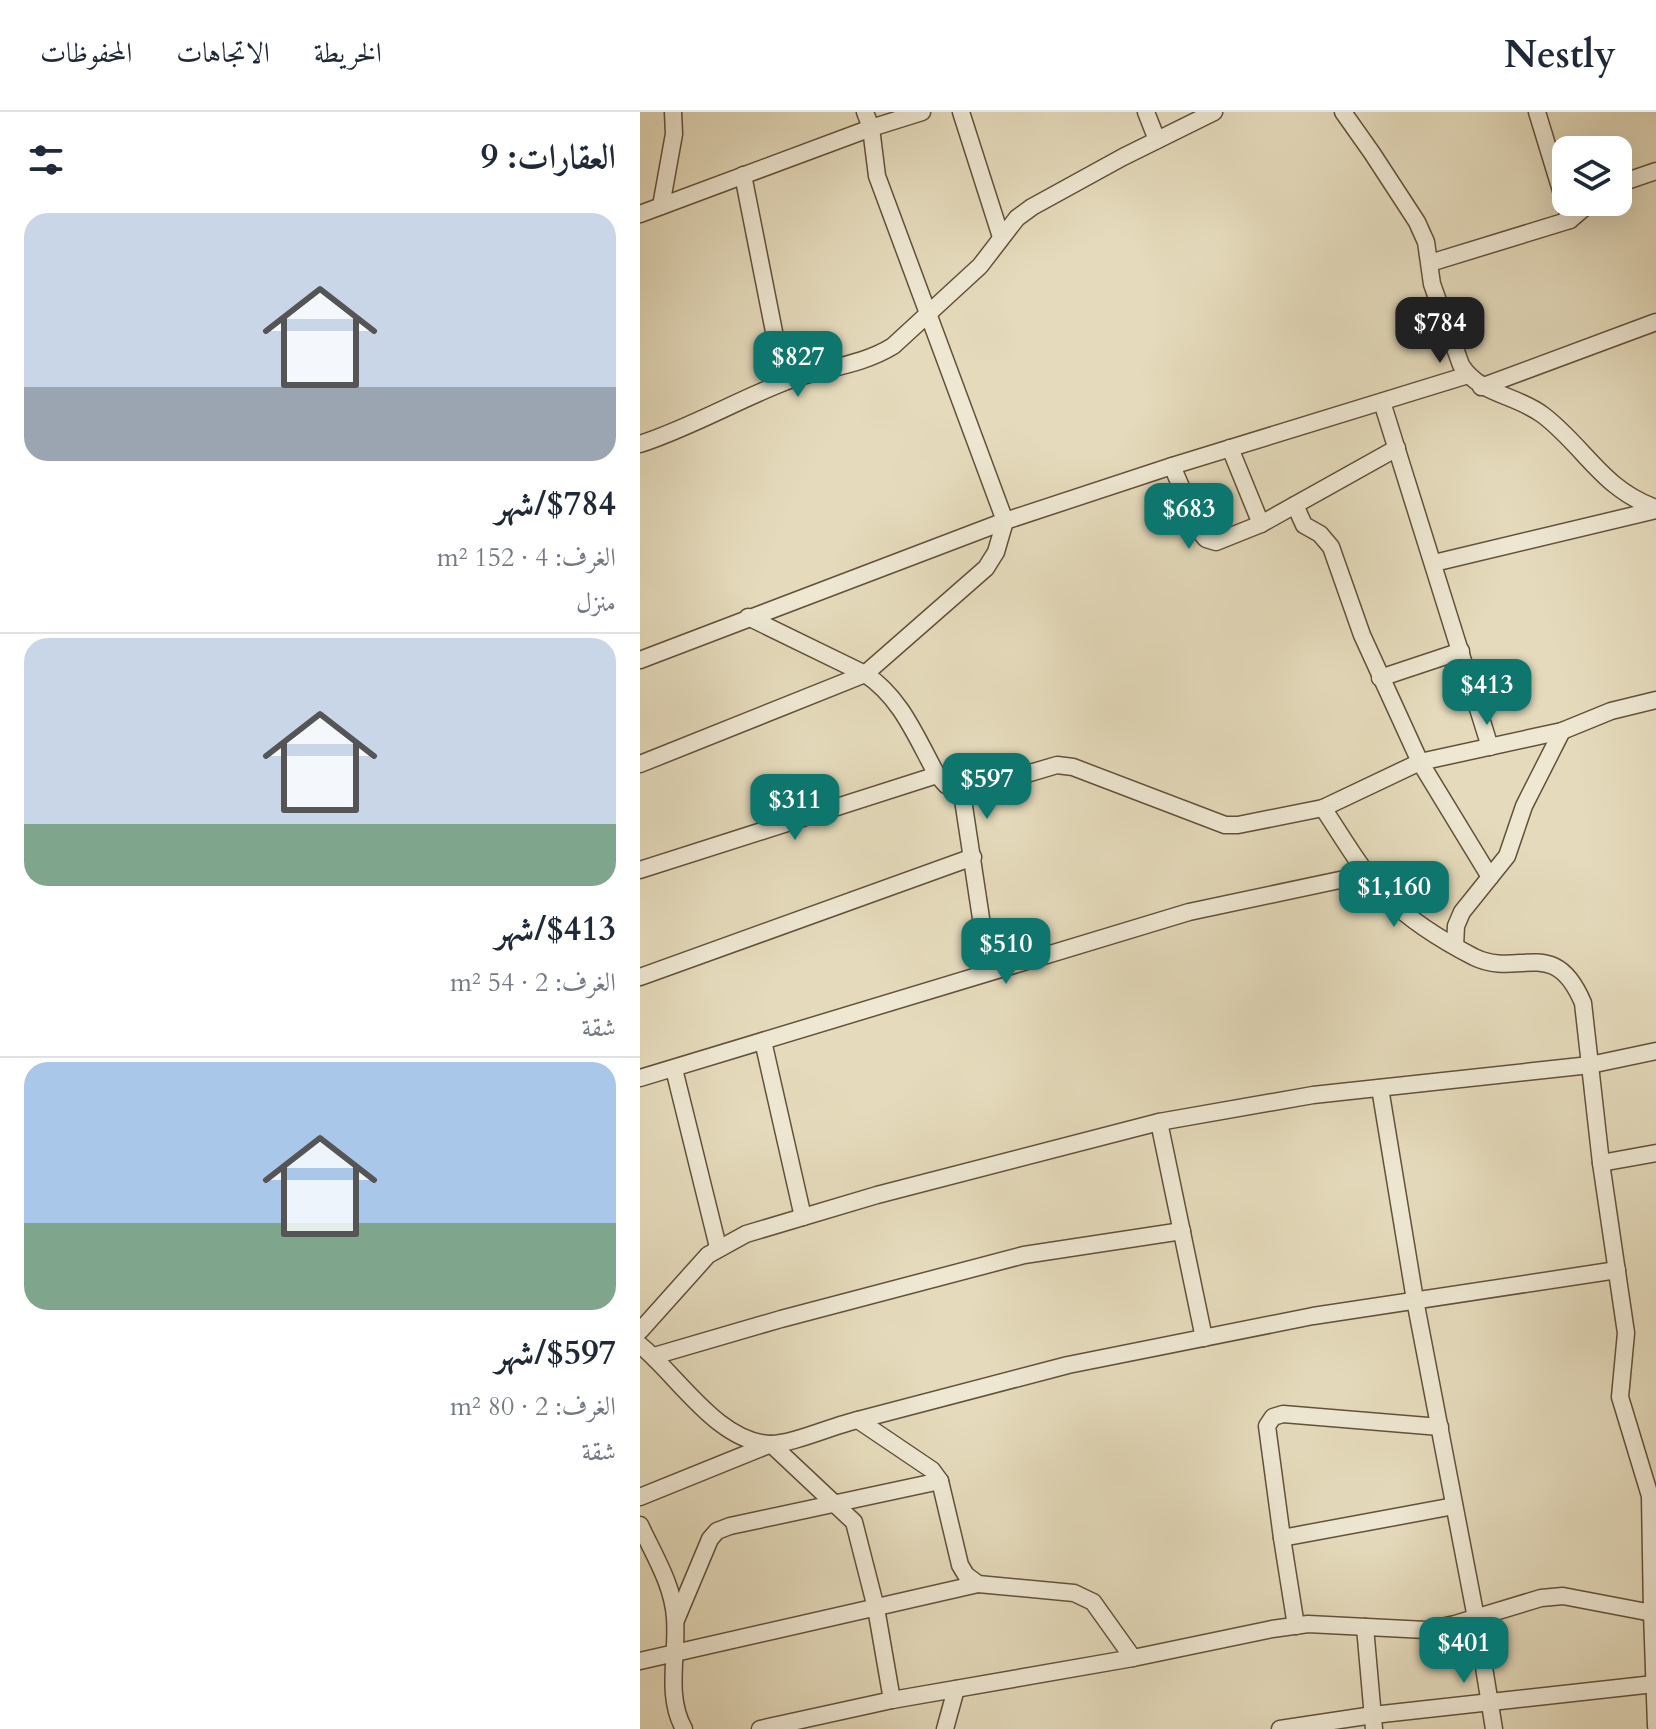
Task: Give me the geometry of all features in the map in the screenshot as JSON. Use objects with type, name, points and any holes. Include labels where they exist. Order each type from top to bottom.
[{"type":"street","points":[[661,206],[674,134],[673,112]]},
{"type":"street","points":[[640,214],[743,175],[868,120],[922,112]]},
{"type":"street","points":[[961,112],[1001,237]]},
{"type":"street","points":[[1146,112],[1157,140]]},
{"type":"street","points":[[640,444],[672,433],[784,382],[878,355],[893,346],[980,266],[1017,218],[1032,207],[1214,112]]},
{"type":"street","points":[[1537,112],[1570,220]]},
{"type":"street","points":[[1350,114],[1417,222],[1426,242],[1432,284],[1461,365],[1475,381],[1508,395],[1546,417],[1609,482],[1637,502],[1656,509]]},
{"type":"street","points":[[640,764],[865,674],[986,568],[996,552],[1005,521],[877,176],[868,120]]},
{"type":"street","points":[[1632,179],[1656,171]]},
{"type":"street","points":[[743,175],[784,382]]},
{"type":"street","points":[[1430,263],[1575,216]]},
{"type":"street","points":[[640,660],[1005,521],[1230,448],[1382,402],[1475,381],[1656,322]]},
{"type":"street","points":[[1382,402],[1490,747]]},
{"type":"street","points":[[1230,448],[1261,524]]},
{"type":"street","points":[[1172,466],[1206,539],[1216,542],[1261,524],[1397,448]]},
{"type":"street","points":[[1295,505],[1304,525],[1320,534],[1331,547],[1362,635],[1420,762],[1490,877]]},
{"type":"street","points":[[1434,563],[1656,509]]},
{"type":"street","points":[[748,617],[882,685],[896,700],[937,775],[946,785],[962,793],[1057,765],[1093,773],[1225,825],[1323,808],[1420,762],[1562,731],[1611,711],[1656,700]]},
{"type":"street","points":[[1380,678],[1461,651]]},
{"type":"street","points":[[1455,946],[1456,926],[1462,912],[1507,856],[1524,806],[1562,731]]},
{"type":"street","points":[[640,870],[937,775]]},
{"type":"street","points":[[962,793],[989,971]]},
{"type":"street","points":[[1323,808],[1368,874],[1399,908],[1478,959],[1550,964],[1565,972],[1583,1003],[1601,1163],[1626,1333],[1620,1397],[1650,1496],[1656,1726]]},
{"type":"street","points":[[640,977],[973,857]]},
{"type":"street","points":[[640,1078],[1189,912],[1368,874]]},
{"type":"street","points":[[763,1041],[803,1217]]},
{"type":"street","points":[[640,1331],[718,1247],[746,1234],[877,1195],[1159,1122],[1313,1095],[1590,1065],[1656,1051]]},
{"type":"street","points":[[674,1069],[718,1247]]},
{"type":"street","points":[[1380,1088],[1415,1300],[1476,1618],[1494,1729]]},
{"type":"street","points":[[1159,1122],[1204,1338]]},
{"type":"street","points":[[1601,1163],[1656,1153]]},
{"type":"street","points":[[654,1356],[1024,1255],[1182,1231]]},
{"type":"street","points":[[640,1497],[771,1444],[1068,1365],[1313,1316],[1617,1270]]},
{"type":"street","points":[[640,1345],[712,1417],[732,1432],[771,1444],[854,1522],[876,1608],[892,1700]]},
{"type":"street","points":[[1296,1626],[1267,1426],[1273,1417],[1283,1414],[1440,1427]]},
{"type":"street","points":[[858,1420],[932,1470],[940,1481],[960,1565],[966,1575],[978,1584]]},
{"type":"street","points":[[676,1620],[710,1539],[717,1531],[940,1481]]},
{"type":"street","points":[[1282,1538],[1454,1506]]},
{"type":"street","points":[[640,1525],[668,1584],[676,1620],[674,1700],[684,1729]]},
{"type":"street","points":[[640,1661],[978,1584],[1074,1593],[1086,1597],[1093,1602],[1133,1658]]},
{"type":"street","points":[[760,1729],[892,1700],[1296,1626],[1426,1630],[1541,1598],[1563,1596],[1654,1611]]},
{"type":"street","points":[[1365,1627],[1374,1722]]},
{"type":"street","points":[[1280,1729],[1374,1722],[1490,1702],[1654,1684]]},
{"type":"street","points":[[945,1729],[956,1689]]}]
